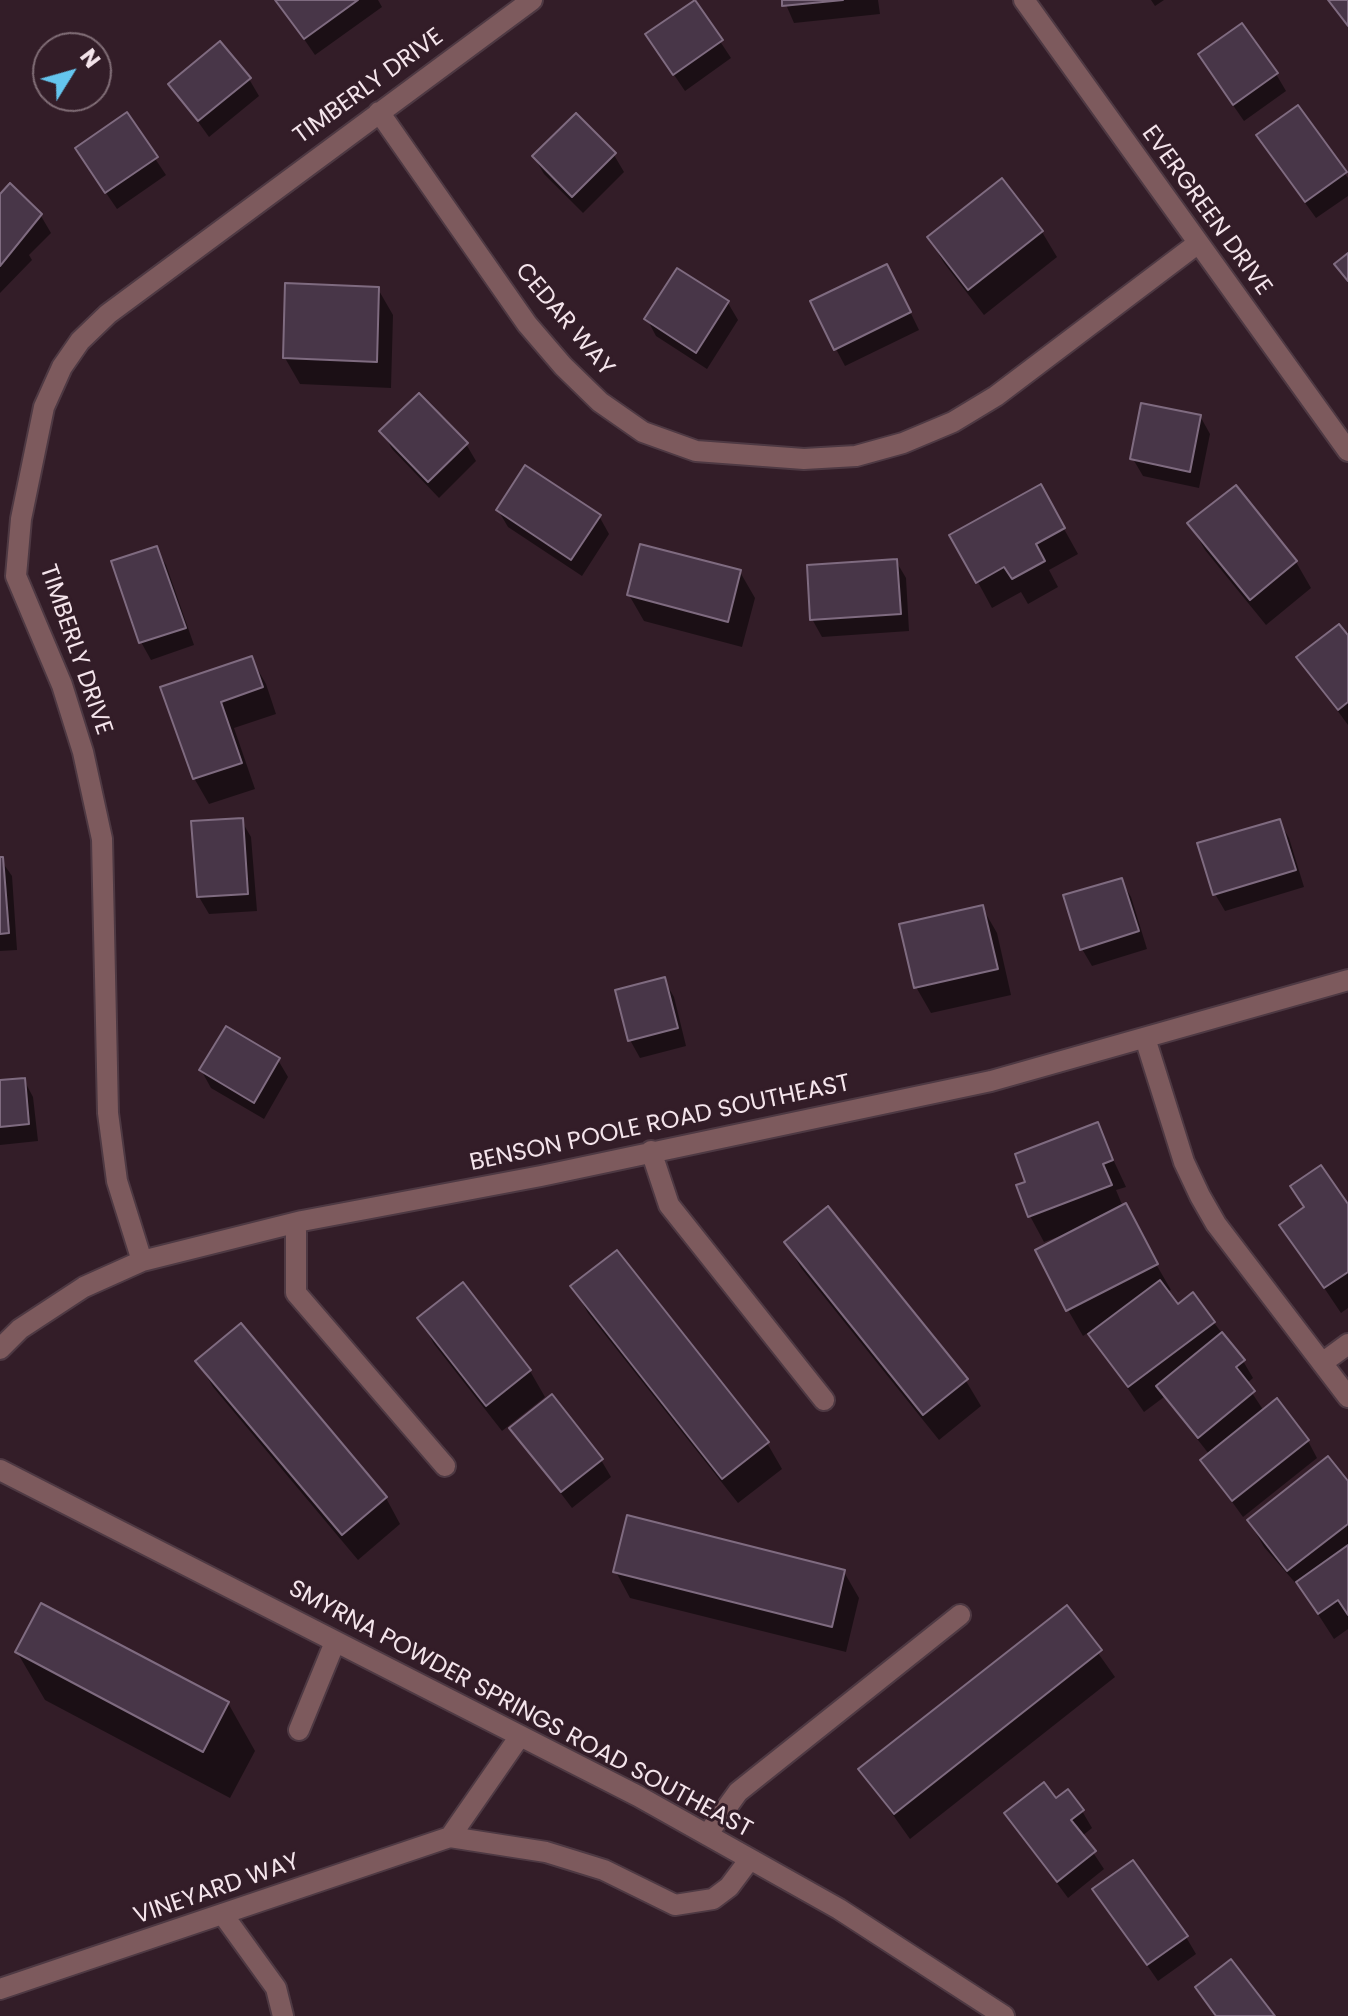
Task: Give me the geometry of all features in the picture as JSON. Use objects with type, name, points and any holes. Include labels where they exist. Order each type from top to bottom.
[{"type":"street","name":"TIMBERLY DRIVE","points":[[142,1261],[117,1181],[108,1113],[102,839],[83,752],[62,685],[8,573],[44,407],[62,367],[80,341],[108,314],[532,0]]},
{"type":"street","name":"EVERGREEN DRIVE","points":[[1024,0],[1348,451]]},
{"type":"street","name":"CEDAR WAY","points":[[379,112],[527,324],[563,366],[600,402],[643,432],[696,451],[804,459],[856,456],[903,443],[953,422],[996,396],[1197,244]]},
{"type":"street","name":"BENSON POOLE ROAD SOUTHEAST","points":[[0,1349],[20,1329],[84,1287],[142,1261],[296,1223],[991,1081],[1348,980]]},
{"type":"street","points":[[1145,1038],[1184,1162],[1200,1196],[1216,1224],[1348,1397]]},
{"type":"street","points":[[651,1151],[669,1205],[824,1400]]},
{"type":"street","points":[[296,1223],[296,1293],[445,1466]]},
{"type":"street","points":[[1322,1363],[1348,1344]]},
{"type":"street","name":"SMYRNA POWDER SPRINGS ROAD SOUTHEAST","points":[[0,1470],[707,1835],[889,1939],[1004,2016]]},
{"type":"street","points":[[707,1835],[738,1792],[960,1615]]},
{"type":"street","points":[[299,1730],[335,1642]]},
{"type":"street","points":[[520,1736],[450,1837],[546,1852],[604,1870],[675,1905],[713,1899],[729,1887],[750,1859]]},
{"type":"street","name":"VINEYARD WAY","points":[[0,1989],[224,1916],[450,1837]]},
{"type":"street","points":[[224,1916],[276,1988],[283,2016]]},
{"type":"building","points":[[275,0],[358,0],[304,39]]},
{"type":"building","points":[[695,0],[723,40],[673,75],[645,34]]},
{"type":"building","points":[[782,0],[843,0],[782,6]]},
{"type":"building","points":[[1328,0],[1348,0],[1348,26]]},
{"type":"building","points":[[1242,23],[1278,73],[1233,105],[1198,54]]},
{"type":"building","points":[[220,41],[251,78],[198,121],[168,84]]},
{"type":"building","points":[[1298,105],[1347,172],[1305,202],[1256,135]]},
{"type":"building","points":[[127,112],[158,157],[105,193],[75,148]]},
{"type":"building","points":[[576,113],[616,153],[572,197],[532,156]]},
{"type":"building","points":[[1002,178],[1043,231],[968,290],[927,237]]},
{"type":"building","points":[[10,183],[42,214],[0,266],[0,194]]},
{"type":"building","points":[[1348,253],[1348,281],[1334,264]]},
{"type":"building","points":[[887,264],[911,312],[834,350],[810,301]]},
{"type":"building","points":[[677,268],[729,301],[696,353],[644,319]]},
{"type":"building","points":[[285,283],[379,287],[377,362],[283,358]]},
{"type":"building","points":[[419,393],[468,443],[428,482],[379,431]]},
{"type":"building","points":[[1141,403],[1201,415],[1190,472],[1130,459]]},
{"type":"building","points":[[525,465],[601,515],[571,560],[496,510]]},
{"type":"building","points":[[1041,484],[1065,528],[1036,544],[1045,561],[1012,579],[1004,567],[976,583],[949,535]]},
{"type":"building","points":[[1236,485],[1297,561],[1250,600],[1187,523]]},
{"type":"building","points":[[640,544],[741,570],[728,622],[627,595]]},
{"type":"building","points":[[157,546],[186,628],[139,643],[111,561]]},
{"type":"building","points":[[897,559],[901,614],[810,620],[807,565]]},
{"type":"building","points":[[1339,624],[1348,635],[1348,702],[1338,710],[1296,657]]},
{"type":"building","points":[[252,656],[263,687],[221,702],[242,763],[193,779],[160,687]]},
{"type":"building","points":[[243,818],[248,894],[197,897],[191,821]]},
{"type":"building","points":[[1280,819],[1296,870],[1213,895],[1197,843]]},
{"type":"building","points":[[0,857],[3,857],[9,933],[0,934]]},
{"type":"building","points":[[1122,878],[1139,931],[1080,950],[1063,895]]},
{"type":"building","points":[[983,905],[998,969],[914,988],[899,924]]},
{"type":"building","points":[[665,977],[678,1028],[628,1041],[615,990]]},
{"type":"building","points":[[226,1026],[280,1058],[254,1103],[199,1070]]},
{"type":"building","points":[[25,1078],[29,1124],[0,1127],[0,1080]]},
{"type":"building","points":[[1098,1122],[1113,1160],[1103,1164],[1112,1185],[1028,1217],[1016,1185],[1025,1182],[1015,1154]]},
{"type":"building","points":[[1321,1165],[1348,1204],[1348,1272],[1324,1288],[1279,1225],[1304,1207],[1290,1186]]},
{"type":"building","points":[[1126,1203],[1158,1264],[1066,1311],[1035,1250]]},
{"type":"building","points":[[828,1206],[968,1379],[923,1415],[784,1242]]},
{"type":"building","points":[[617,1250],[769,1442],[722,1479],[570,1286]]},
{"type":"building","points":[[1160,1280],[1178,1304],[1193,1292],[1215,1322],[1128,1387],[1088,1334]]},
{"type":"building","points":[[463,1282],[531,1370],[486,1406],[417,1318]]},
{"type":"building","points":[[241,1323],[387,1497],[342,1535],[195,1361]]},
{"type":"building","points":[[1222,1332],[1245,1360],[1236,1367],[1255,1391],[1198,1438],[1156,1386]]},
{"type":"building","points":[[552,1394],[603,1459],[561,1492],[509,1428]]},
{"type":"building","points":[[1277,1398],[1309,1440],[1232,1501],[1200,1460]]},
{"type":"building","points":[[1328,1456],[1348,1481],[1348,1524],[1287,1571],[1247,1520]]},
{"type":"building","points":[[627,1515],[845,1570],[832,1627],[613,1572]]},
{"type":"building","points":[[1348,1545],[1348,1615],[1338,1600],[1318,1614],[1296,1582]]},
{"type":"building","points":[[41,1603],[229,1702],[203,1752],[15,1652]]},
{"type":"building","points":[[1067,1605],[1102,1650],[894,1814],[858,1769]]},
{"type":"building","points":[[1044,1782],[1056,1798],[1068,1789],[1084,1810],[1071,1820],[1096,1851],[1057,1882],[1004,1813]]},
{"type":"building","points":[[1133,1860],[1188,1936],[1147,1965],[1092,1889]]},
{"type":"building","points":[[1231,1959],[1275,2016],[1216,2016],[1195,1987]]}]
